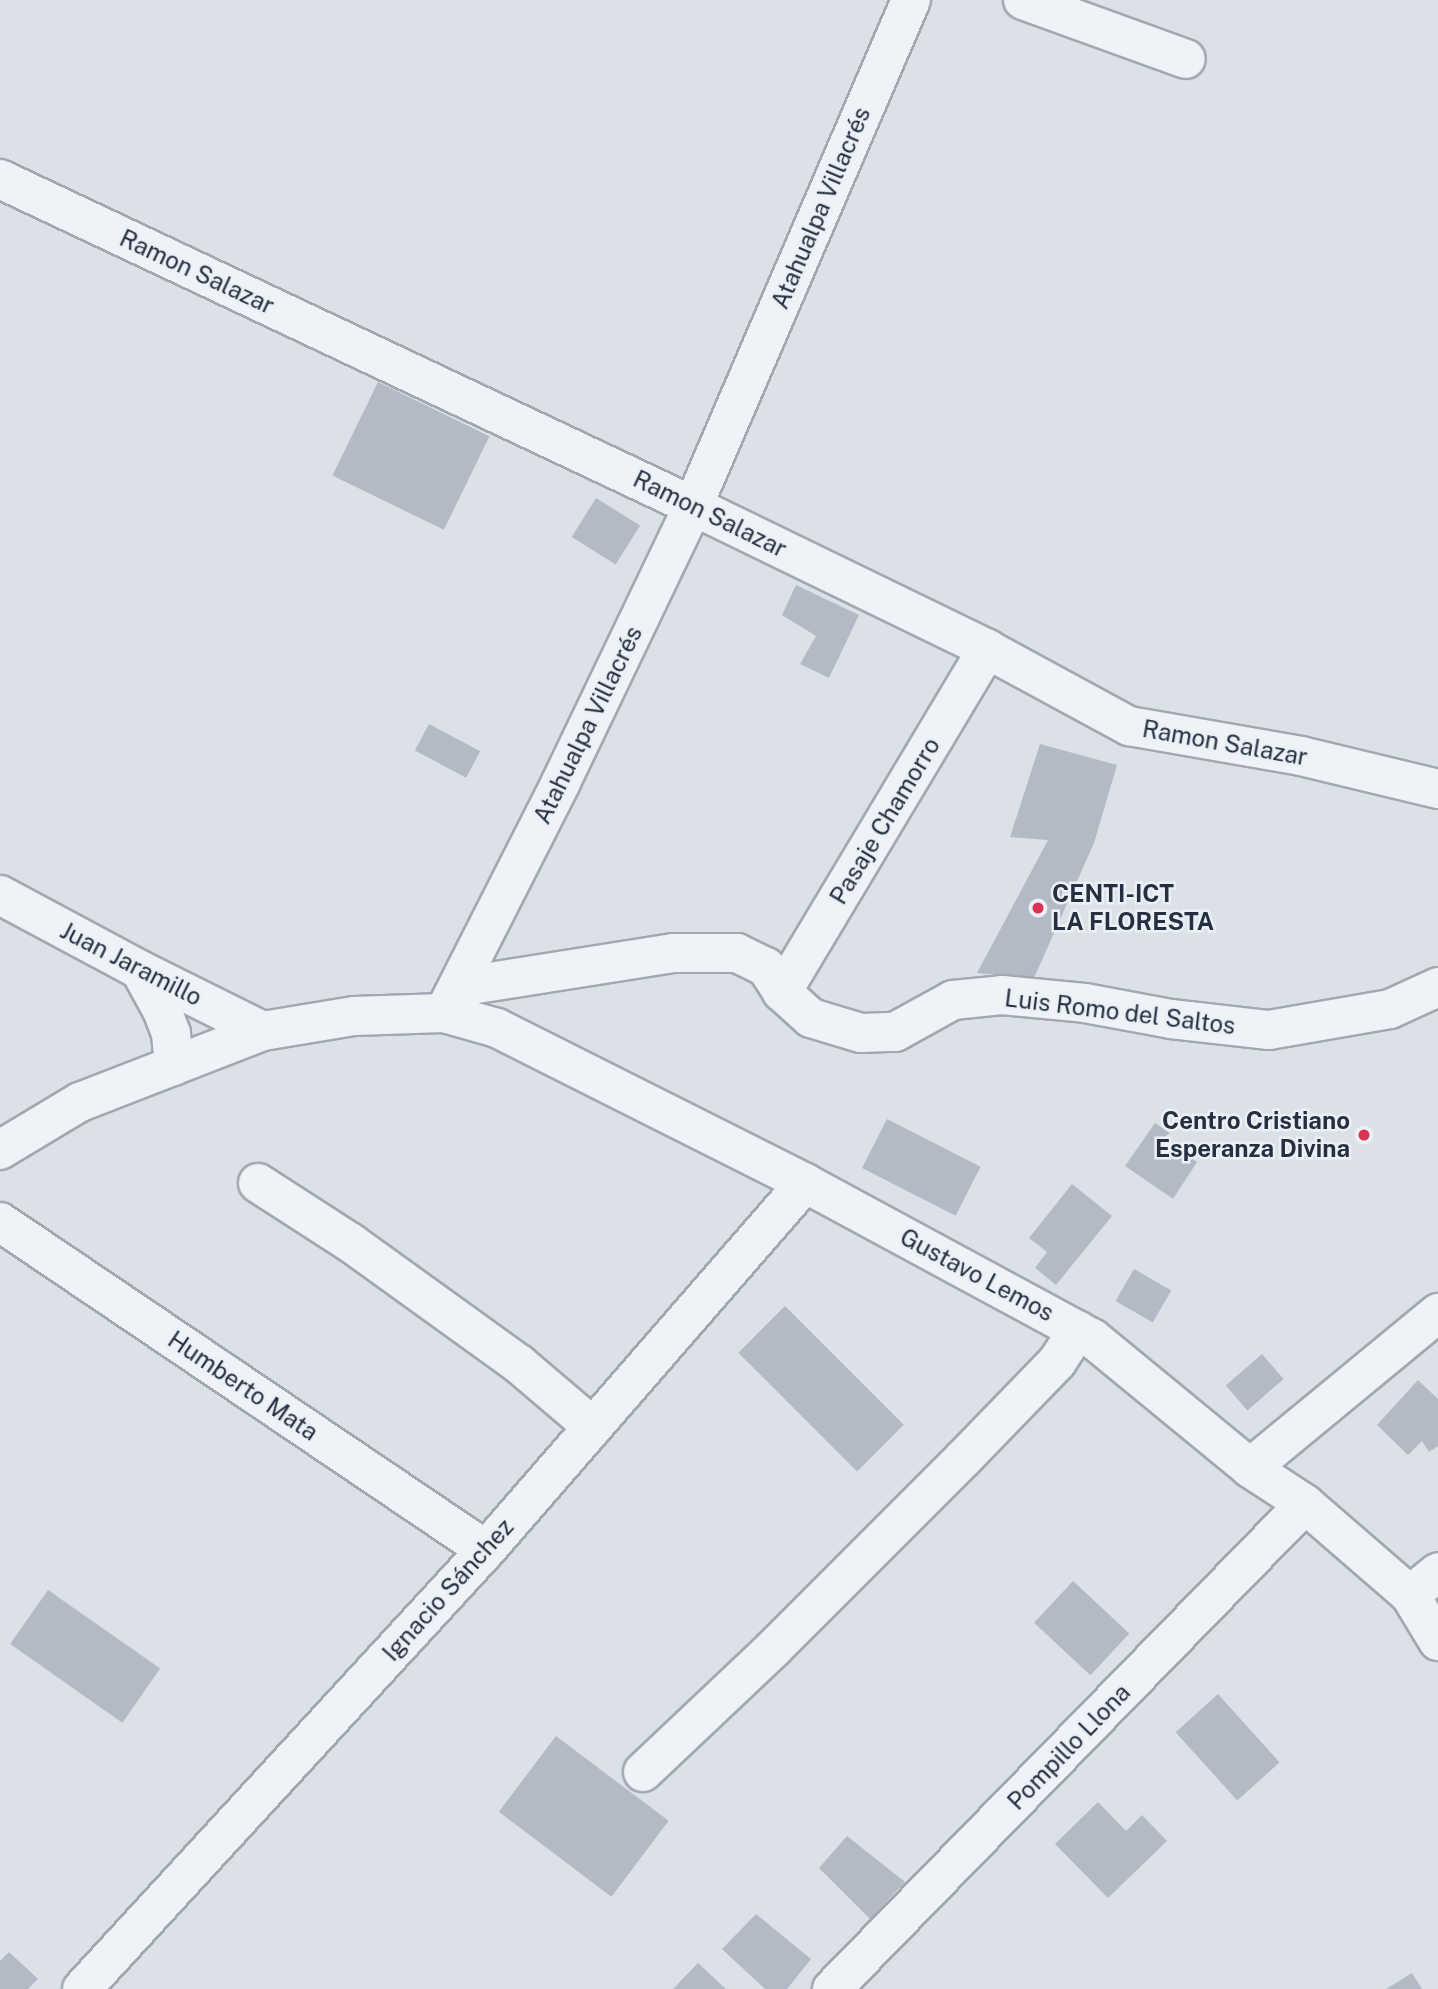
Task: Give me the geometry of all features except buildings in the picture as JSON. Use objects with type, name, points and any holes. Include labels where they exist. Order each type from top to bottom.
[{"type":"street","name":"Atahualpa Villacrés","points":[[451,1000],[561,782],[693,506],[911,0]]},
{"type":"street","points":[[1023,0],[1186,59]]},
{"type":"street","name":"Ramon Salazar","points":[[0,179],[693,506],[988,649],[1129,726],[1301,756],[1438,789]]},
{"type":"street","name":"Pasaje Chamorro","points":[[782,992],[988,649]]},
{"type":"street","name":"Juan Jaramillo","points":[[0,895],[140,970],[263,1031]]},
{"type":"street","name":"Luis Romo del Saltos","points":[[451,1000],[673,953],[737,953],[766,967],[782,992],[811,1018],[861,1033],[895,1032],[953,1000],[1002,995],[1085,1003],[1171,1019],[1269,1030],[1390,1009],[1438,987]]},
{"type":"street","points":[[140,970],[162,1010],[170,1033],[174,1066]]},
{"type":"street","points":[[0,1150],[80,1102],[263,1031],[451,1000]]},
{"type":"street","name":"Gustavo Lemos","points":[[451,1000],[806,1183],[1093,1338],[1250,1468],[1424,1583],[1438,1641]]},
{"type":"street","points":[[258,1183],[351,1243],[519,1364],[593,1427]]},
{"type":"street","name":"Ignacio Sánchez","points":[[82,1989],[486,1550],[806,1183]]},
{"type":"street","name":"Humberto Mata","points":[[0,1222],[486,1550]]},
{"type":"street","points":[[1250,1468],[1438,1313]]},
{"type":"street","points":[[643,1772],[774,1648],[944,1478],[1057,1362],[1078,1330]]},
{"type":"street","name":"Pompillo Llona","points":[[832,1989],[1306,1504]]},
{"type":"place","name":"CENTI-ICT LA FLORESTA","points":[[1038,908]]},
{"type":"place","name":"Centro Cristiano Esperanza Divina","points":[[1364,1135]]}]
